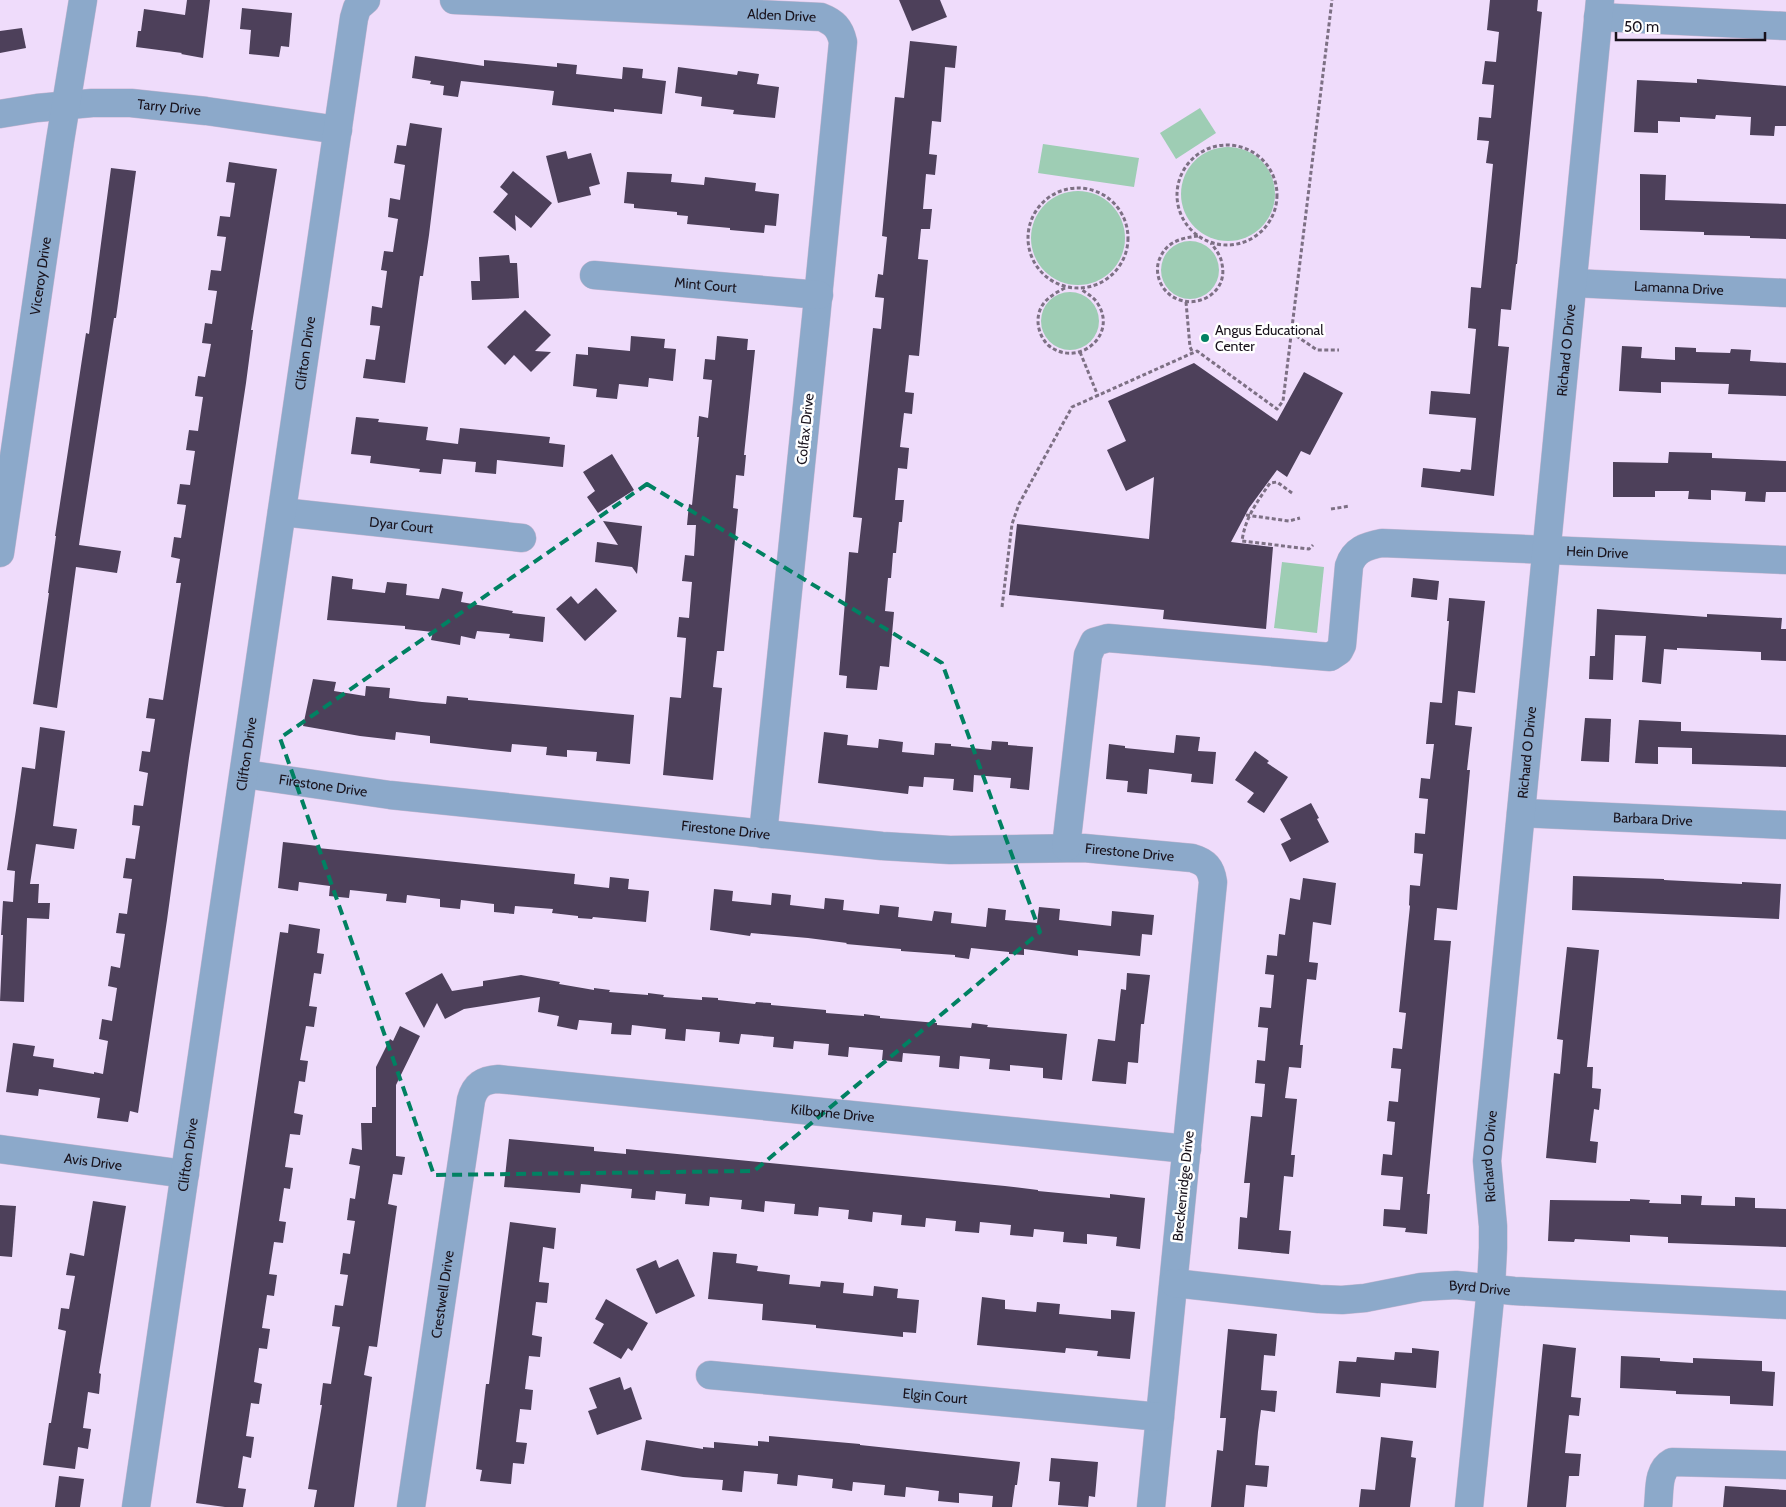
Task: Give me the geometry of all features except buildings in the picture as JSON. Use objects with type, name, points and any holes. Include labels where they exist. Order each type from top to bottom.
[{"type":"street","name":"Viceroy Drive","points":[[0,553],[3,516],[83,0]]},
{"type":"street","name":"Alden Drive","points":[[454,0],[682,5],[820,17],[829,20],[837,26]]},
{"type":"street","name":"Clifton Drive","points":[[136,1507],[354,18],[357,8],[364,1]]},
{"type":"street","points":[[1599,9],[1786,26]]},
{"type":"street","name":"Richard O Drive","points":[[1469,1507],[1491,1288],[1494,1226],[1487,1161],[1599,9]]},
{"type":"street","name":"Colfax Drive","points":[[764,834],[843,42],[837,26]]},
{"type":"street","name":"Tarry Drive","points":[[0,114],[37,108],[92,103],[131,103],[170,106],[338,130]]},
{"type":"street","name":"Mint Court","points":[[594,275],[819,295]]},
{"type":"street","name":"Lamanna Drive","points":[[1572,283],[1786,293]]},
{"type":"street","name":"Dyar Court","points":[[282,512],[522,538]]},
{"type":"street","name":"Hein Drive","points":[[1066,847],[1088,655],[1094,642],[1108,638],[1330,657],[1339,651],[1342,645],[1349,566],[1355,554],[1361,549],[1382,543],[1786,560]]},
{"type":"street","name":"Firestone Drive","points":[[244,774],[390,795],[927,850],[1066,847],[1192,858],[1208,866]]},
{"type":"street","name":"Barbara Drive","points":[[1521,813],[1786,825]]},
{"type":"street","name":"Breckenridge Drive","points":[[1151,1507],[1213,882],[1208,866]]},
{"type":"street","name":"Kilborne Drive","points":[[480,1084],[488,1080],[498,1079],[1187,1149]]},
{"type":"street","name":"Crestwell Drive","points":[[411,1507],[472,1100],[474,1091],[480,1084]]},
{"type":"street","name":"Avis Drive","points":[[0,1149],[185,1174]]},
{"type":"street","name":"Byrd Drive","points":[[1174,1283],[1342,1300],[1365,1298],[1437,1285],[1466,1285],[1514,1291],[1786,1305]]},
{"type":"street","name":"Elgin Court","points":[[710,1375],[1160,1417]]},
{"type":"street","points":[[1658,1507],[1662,1470],[1672,1462],[1786,1466]]},
{"type":"path","points":[[1002,607],[1012,524],[1020,504],[1072,407],[1197,351],[1277,409],[1282,401],[1332,0]]},
{"type":"path","points":[[1221,144],[1237,145],[1253,150],[1266,162],[1275,177],[1278,194],[1276,211],[1268,226],[1254,237],[1239,244],[1221,245],[1211,243],[1198,236],[1182,217],[1177,202],[1177,186],[1182,171],[1192,158],[1205,149],[1221,144]]},
{"type":"path","points":[[1069,188],[1086,188],[1102,194],[1116,204],[1125,219],[1129,236],[1127,253],[1119,268],[1106,280],[1080,289],[1065,288],[1044,275],[1034,263],[1028,248],[1028,232],[1032,216],[1041,203],[1054,193],[1069,188]]},
{"type":"path","points":[[1198,236],[1183,238],[1173,242],[1164,249],[1159,259],[1157,270],[1159,280],[1165,290],[1173,297],[1186,302],[1194,302],[1204,299],[1213,293],[1219,285],[1223,265],[1211,243]]},
{"type":"path","points":[[1065,288],[1052,294],[1044,302],[1039,311],[1038,322],[1040,333],[1046,343],[1054,350],[1064,353],[1080,352],[1094,344],[1100,336],[1103,325],[1099,305],[1092,297],[1080,289]]},
{"type":"path","points":[[1186,302],[1190,347],[1193,353]]},
{"type":"path","points":[[1290,334],[1295,335],[1317,350],[1339,350]]},
{"type":"path","points":[[1080,352],[1098,396]]},
{"type":"path","points":[[1292,494],[1277,482],[1272,482],[1247,516],[1242,541],[1309,549],[1313,545]]},
{"type":"path","points":[[1331,509],[1350,506]]},
{"type":"path","points":[[1247,516],[1289,521],[1300,518]]},
{"type":"highlighted area","points":[[647,484],[942,663],[1040,932],[754,1171],[434,1175],[280,738]]},
{"type":"green space","points":[[1200,108],[1216,133],[1176,159],[1160,133]]},
{"type":"green space","points":[[1043,144],[1139,158],[1134,187],[1038,173]]},
{"type":"green space","points":[[1228,147],[1246,151],[1261,161],[1271,176],[1275,194],[1271,212],[1261,227],[1246,237],[1228,241],[1210,237],[1195,227],[1185,212],[1181,194],[1185,176],[1195,161],[1210,151]]},
{"type":"green space","points":[[1078,191],[1096,195],[1111,205],[1121,220],[1125,238],[1121,256],[1111,271],[1096,281],[1078,285],[1060,281],[1045,271],[1035,256],[1031,238],[1035,220],[1045,205],[1060,195]]},
{"type":"green space","points":[[1184,241],[1196,241],[1211,249],[1219,264],[1219,276],[1211,291],[1196,299],[1184,299],[1169,291],[1161,276],[1161,264],[1169,249]]},
{"type":"green space","points":[[1070,292],[1081,294],[1094,305],[1099,321],[1097,332],[1086,345],[1070,350],[1059,348],[1046,337],[1041,321],[1043,310],[1054,297]]},
{"type":"green space","points":[[1282,562],[1324,567],[1317,633],[1274,628]]},
{"type":"place","name":"Angus Educational Center","points":[[1205,338]]}]
